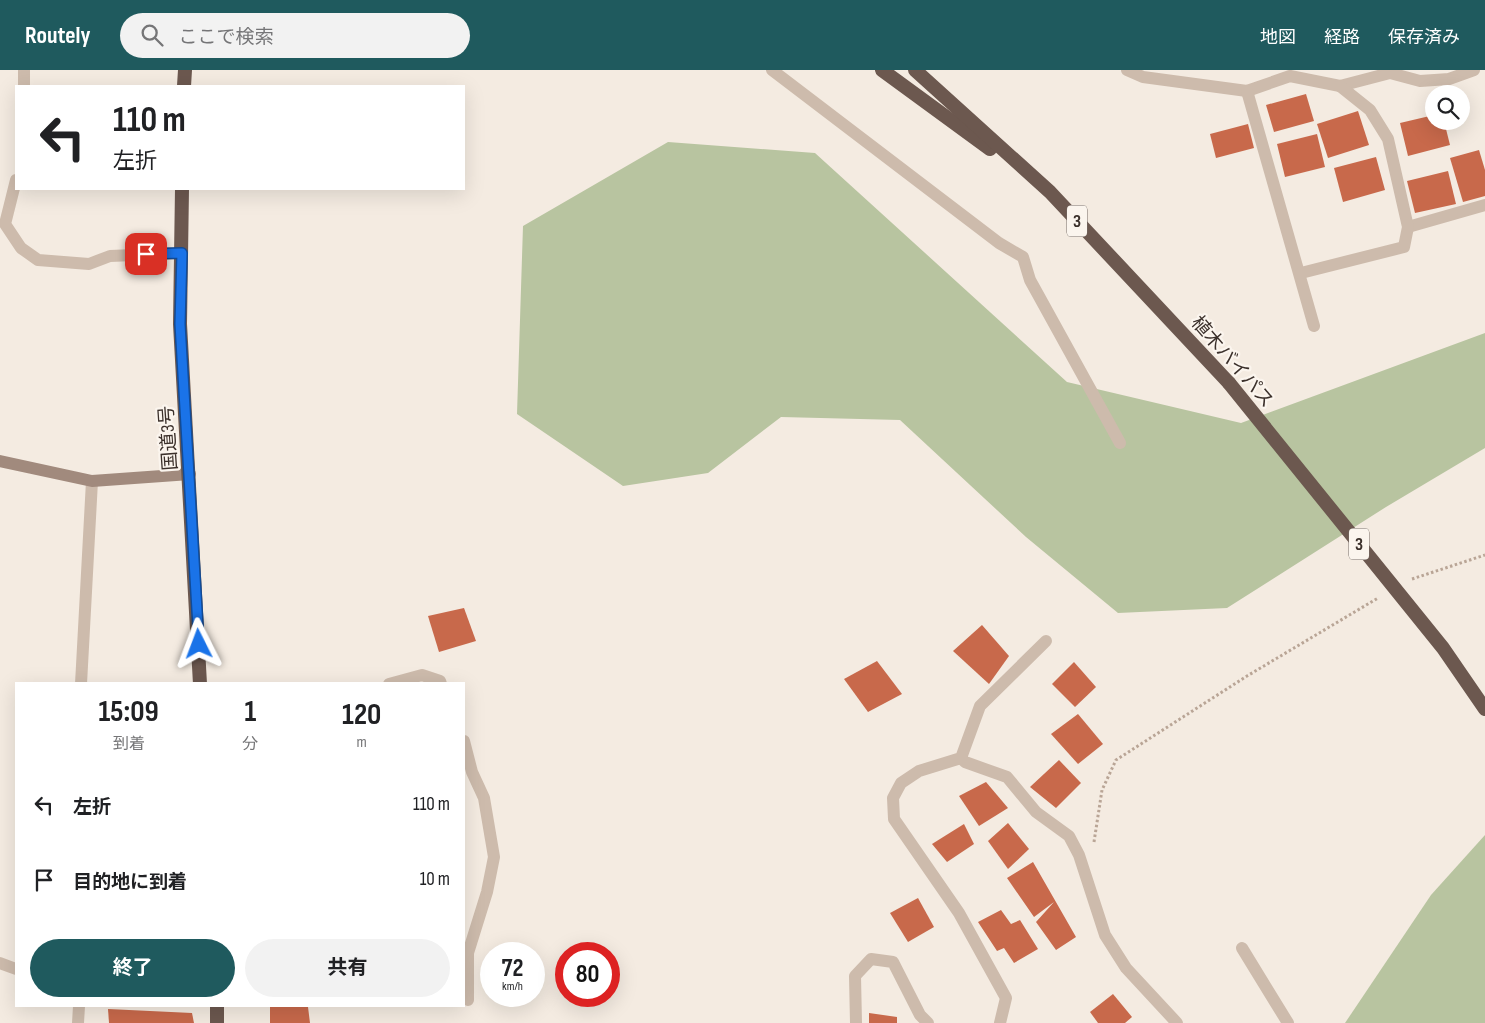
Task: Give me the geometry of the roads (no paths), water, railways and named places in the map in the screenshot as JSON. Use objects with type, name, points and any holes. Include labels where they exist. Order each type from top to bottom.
[{"type":"highway","points":[[184,85],[185,70]]},
{"type":"highway","points":[[882,70],[1050,192]]},
{"type":"highway","name":"植木バイパス","points":[[915,70],[1050,192],[1228,383],[1443,648],[1485,710]]},
{"type":"highway","points":[[922,70],[929,83]]},
{"type":"highway","name":"国道3号","points":[[182,190],[180,324],[190,474],[200,682]]},
{"type":"highway","points":[[217,1007],[218,1023]]},
{"type":"main road","points":[[0,461],[92,481],[190,474]]},
{"type":"street","points":[[24,70],[24,85]]},
{"type":"street","points":[[772,70],[999,243],[1023,258],[1030,280],[1120,443]]},
{"type":"street","points":[[1126,70],[1143,77],[1247,90],[1290,76],[1340,86],[1390,73],[1420,81],[1450,79],[1474,70]]},
{"type":"street","points":[[1301,273],[1404,247],[1408,227],[1388,139],[1370,110],[1340,86]]},
{"type":"street","points":[[1247,90],[1301,273],[1314,326]]},
{"type":"street","points":[[15,184],[5,224],[21,248],[38,260],[89,264],[110,256],[182,253]]},
{"type":"street","points":[[1408,227],[1485,205]]},
{"type":"street","points":[[81,682],[92,481]]},
{"type":"street","points":[[961,758],[980,706],[1046,641]]},
{"type":"street","points":[[396,682],[422,675],[441,682]]},
{"type":"street","points":[[465,745],[472,772],[484,798],[494,857],[487,892],[468,953],[468,1000]]},
{"type":"street","points":[[961,758],[919,772],[901,783],[893,798],[894,819],[959,913],[1006,998],[1000,1023]]},
{"type":"street","points":[[961,758],[965,762],[1007,777],[1036,812],[1070,836],[1079,855],[1105,935],[1126,968],[1177,1023]]},
{"type":"street","points":[[1242,948],[1288,1023]]},
{"type":"street","points":[[856,1023],[856,976],[871,959],[893,962],[920,1015],[928,1023]]},
{"type":"street","points":[[0,963],[15,969]]},
{"type":"street","points":[[78,1023],[79,1007]]}]
